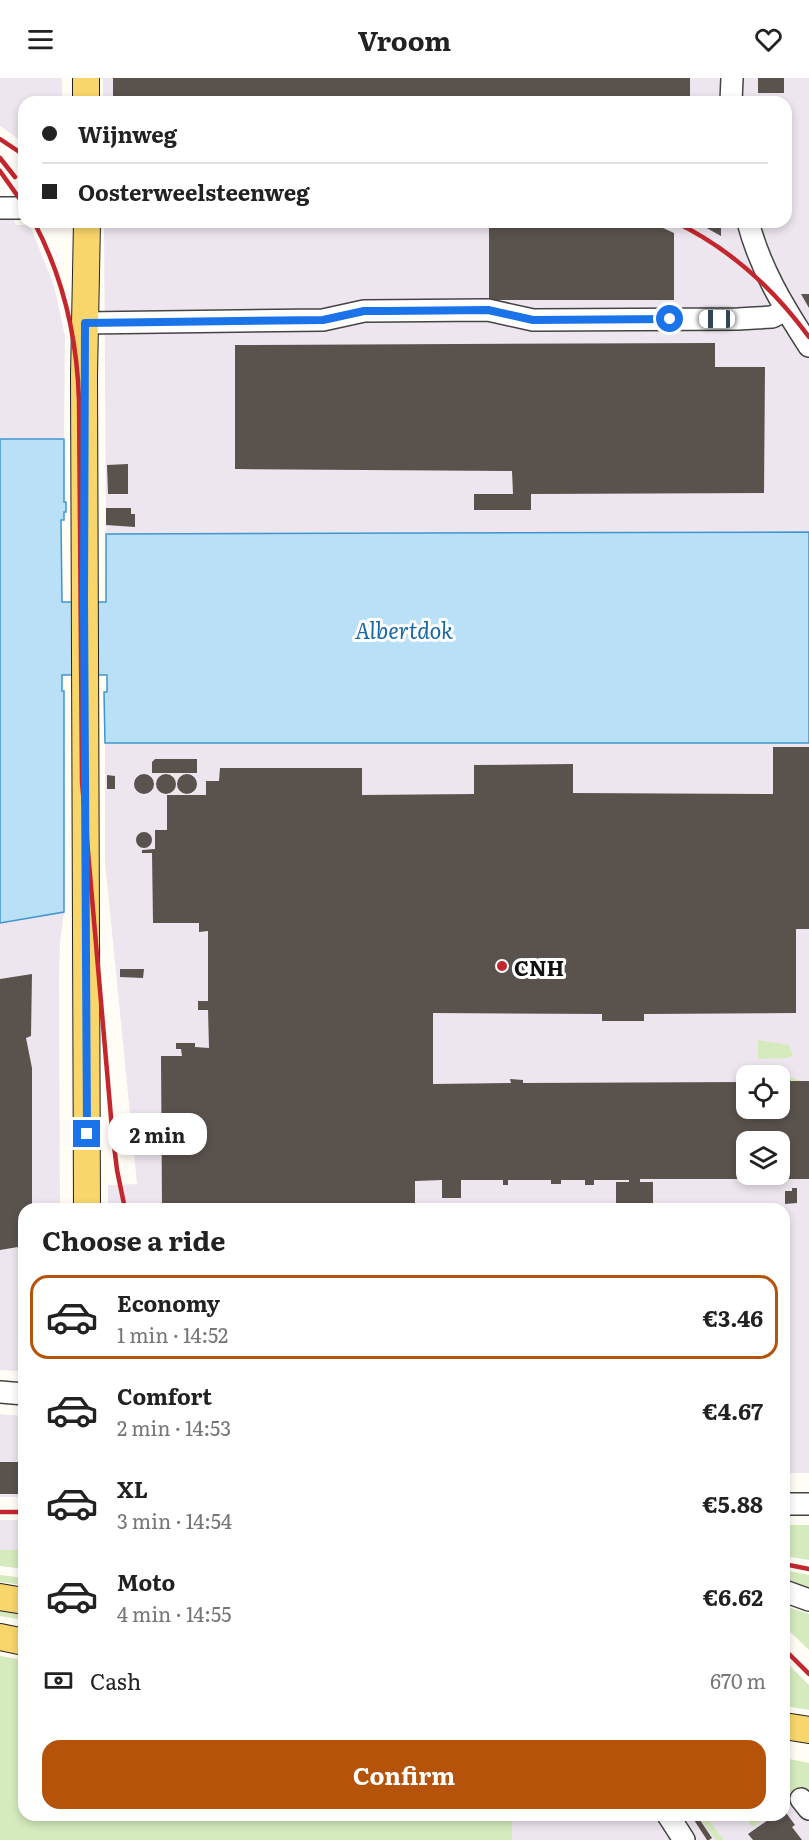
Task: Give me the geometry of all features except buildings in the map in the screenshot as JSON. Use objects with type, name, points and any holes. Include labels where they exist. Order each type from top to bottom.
[{"type":"main road","points":[[86,78],[86,96]]},
{"type":"main road","points":[[87,228],[84,678],[87,1203]]},
{"type":"main road","points":[[0,1594],[18,1593]]},
{"type":"main road","points":[[0,1594],[18,1599]]},
{"type":"main road","points":[[0,1627],[18,1628]]},
{"type":"main road","points":[[0,1637],[18,1641]]},
{"type":"main road","points":[[790,1727],[809,1730]]},
{"type":"street","points":[[731,96],[732,78]]},
{"type":"street","points":[[0,208],[18,208]]},
{"type":"street","points":[[750,228],[762,264],[786,310],[809,346]]},
{"type":"street","points":[[85,323],[323,320],[364,311],[488,310],[533,320],[738,319],[772,317],[786,310]]},
{"type":"street","points":[[0,1392],[18,1394]]},
{"type":"street","points":[[790,1504],[809,1504]]},
{"type":"street","points":[[790,1593],[809,1600]]},
{"type":"street","points":[[672,1821],[684,1840]]},
{"type":"shaded area","points":[[0,78],[62,78],[62,96],[18,96],[18,139],[0,126]]},
{"type":"shaded area","points":[[103,78],[809,78],[809,532],[106,534],[104,228],[792,228],[792,96],[103,96]]},
{"type":"shaded area","points":[[0,194],[18,228],[32,230],[54,286],[65,336],[64,439],[0,439]]},
{"type":"shaded area","name":"CNH","points":[[105,743],[809,743],[809,1473],[790,1473],[790,1203],[108,1203],[108,1185],[137,1184],[105,862]]},
{"type":"shaded area","points":[[64,912],[59,978],[60,1203],[18,1203],[17,1371],[0,1370],[0,923]]},
{"type":"shaded area","points":[[0,1414],[18,1416],[18,1497],[0,1497]]},
{"type":"shaded area","points":[[0,1520],[18,1520],[18,1550],[0,1550]]},
{"type":"shaded area","points":[[0,1658],[18,1660],[18,1821],[790,1821],[790,1786],[809,1791],[809,1840],[0,1840]]},
{"type":"green space","points":[[758,1040],[789,1045],[793,1055],[787,1058],[758,1059]]},
{"type":"green space","points":[[790,1525],[809,1525],[809,1560],[790,1557]]},
{"type":"green space","points":[[0,1550],[18,1550],[18,1568],[0,1566]]},
{"type":"green space","points":[[790,1571],[809,1575],[809,1589],[790,1582]]},
{"type":"green space","points":[[0,1575],[18,1577],[18,1584],[0,1582]]},
{"type":"green space","points":[[0,1608],[18,1611],[18,1619],[0,1616]]},
{"type":"green space","points":[[790,1608],[809,1614],[809,1650],[790,1632]]},
{"type":"green space","points":[[0,1656],[18,1659],[18,1821],[512,1821],[512,1840],[0,1840]]},
{"type":"green space","points":[[790,1666],[809,1685],[809,1710],[790,1707]]},
{"type":"green space","points":[[790,1759],[809,1763],[809,1804],[801,1794],[790,1802]]},
{"type":"green space","points":[[702,1821],[710,1821],[724,1840],[716,1840]]},
{"type":"green space","points":[[748,1821],[761,1821],[752,1827]]},
{"type":"water","name":"Albertdok","points":[[0,439],[64,439],[66,512],[64,512],[64,520],[61,520],[62,602],[106,602],[106,534],[809,532],[809,743],[105,743],[104,692],[107,692],[107,675],[62,675],[62,691],[64,691],[64,912],[0,923]]},
{"type":"railway","points":[[0,139],[18,151]]},
{"type":"railway","points":[[0,158],[15,177]]},
{"type":"railway","points":[[0,171],[18,196]]},
{"type":"railway","points":[[37,228],[53,264],[67,308],[78,377],[82,782],[112,1129],[124,1203]]},
{"type":"railway","points":[[687,228],[714,244],[749,271],[781,302],[809,337]]},
{"type":"railway","points":[[0,1512],[18,1512]]},
{"type":"railway","points":[[790,1565],[809,1569]]},
{"type":"railway","points":[[790,1655],[809,1674]]},
{"type":"place","name":"CNH","points":[[502,966]]},
{"type":"route","points":[[87,1134],[85,323],[323,320],[364,311],[488,310],[533,320],[670,319]]}]
